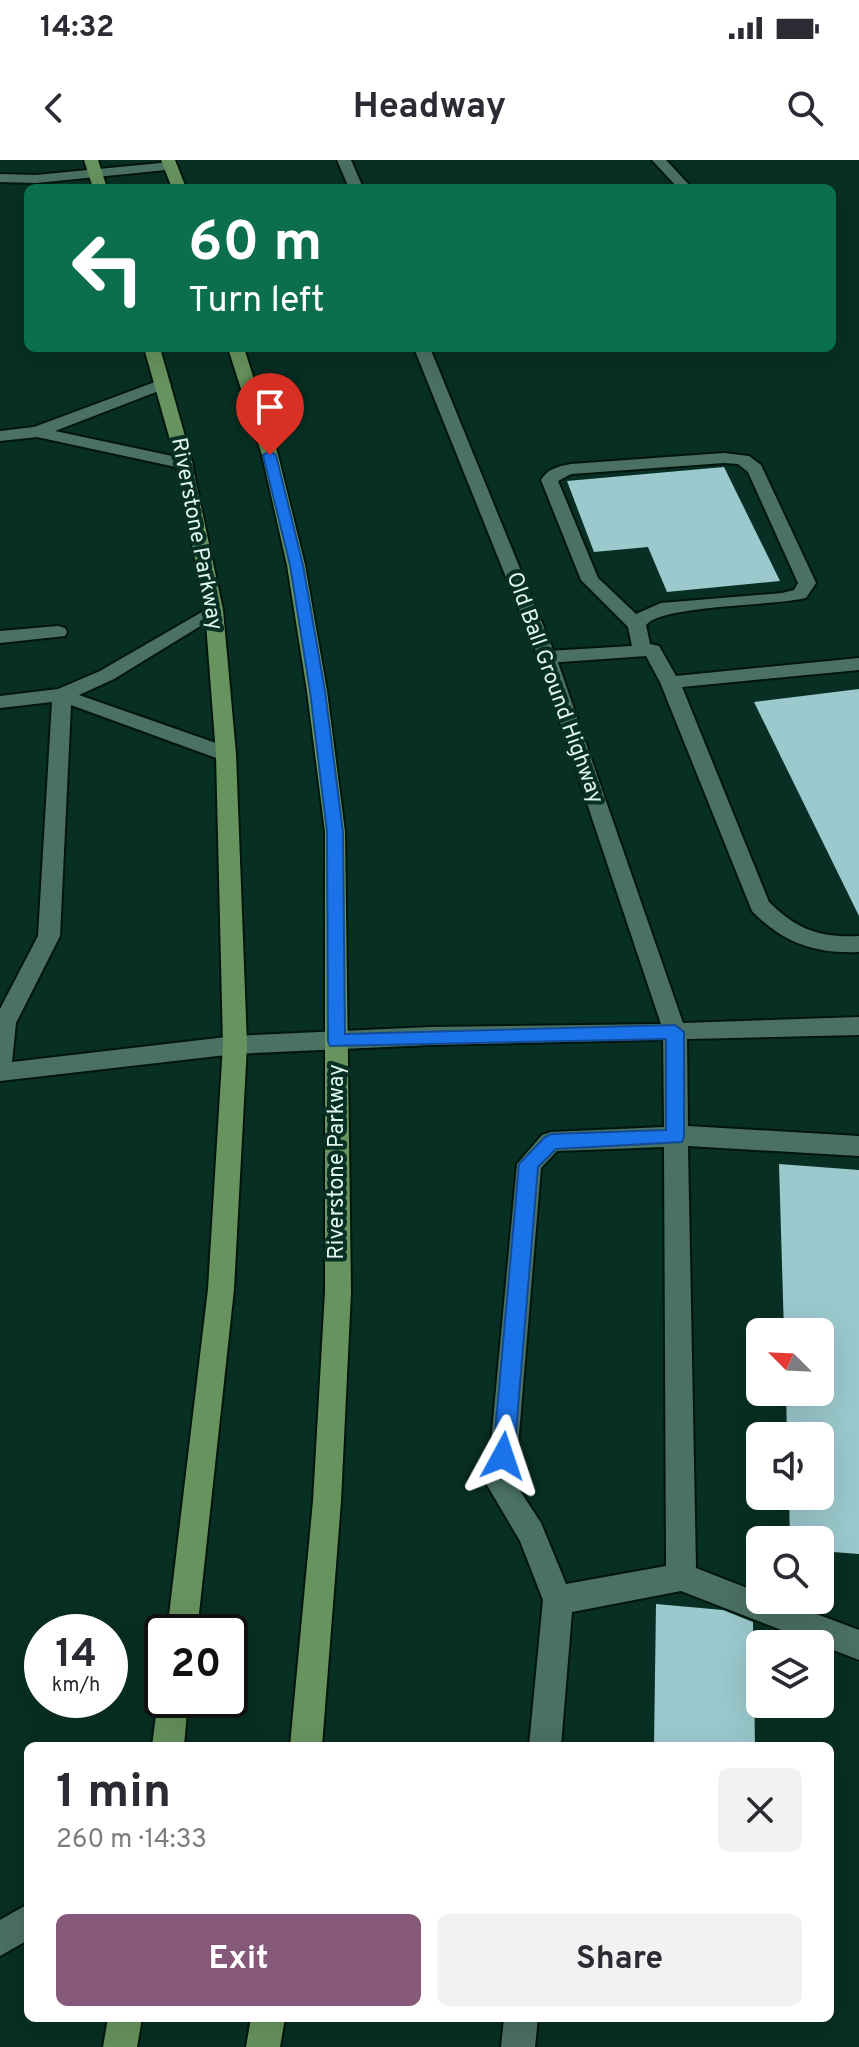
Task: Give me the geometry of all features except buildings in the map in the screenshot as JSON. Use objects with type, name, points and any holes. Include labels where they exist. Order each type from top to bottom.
[{"type":"main road","points":[[170,163],[178,184]]},
{"type":"main road","name":"Riverstone Parkway","points":[[153,352],[185,464],[214,610],[226,754],[235,1045],[221,1289],[184,1614]]},
{"type":"main road","name":"Riverstone Parkway","points":[[237,352],[270,455],[296,565],[317,691],[335,832],[337,1307],[327,1501],[306,1742]]},
{"type":"main road","points":[[168,1742],[171,1718]]},
{"type":"main road","points":[[120,2047],[124,2022]]},
{"type":"main road","points":[[263,2047],[267,2022]]},
{"type":"street","points":[[344,160],[354,184]]},
{"type":"street","points":[[659,160],[681,184]]},
{"type":"street","points":[[0,178],[36,179],[93,167],[170,163]]},
{"type":"street","name":"Old Ball Ground Highway","points":[[424,352],[547,657],[675,1032],[681,1577]]},
{"type":"street","points":[[0,436],[37,432],[163,384]]},
{"type":"street","points":[[37,432],[185,464]]},
{"type":"street","points":[[637,625],[644,616],[661,608],[800,594],[807,583],[755,469],[743,460],[724,458],[571,469],[557,472],[549,480],[590,580],[637,625],[642,649]]},
{"type":"street","points":[[0,702],[62,695],[107,675],[214,610]]},
{"type":"street","points":[[0,637],[58,632]]},
{"type":"street","points":[[547,657],[652,650],[670,682],[760,906],[779,927],[806,942],[859,944]]},
{"type":"street","points":[[670,682],[859,664]]},
{"type":"street","points":[[62,695],[226,754]]},
{"type":"street","points":[[62,695],[49,936],[4,1023],[0,1070],[235,1045],[859,1026]]},
{"type":"street","points":[[545,1742],[558,1600],[531,1533],[501,1485],[529,1164],[551,1142],[675,1136],[859,1146]]},
{"type":"street","points":[[558,1600],[681,1577],[859,1645]]},
{"type":"street","points":[[0,1939],[24,1924]]},
{"type":"street","points":[[518,2047],[521,2022]]},
{"type":"route","points":[[270,455],[296,565],[317,691],[335,832],[336,1041],[430,1036],[675,1032],[675,1136],[551,1142],[529,1164],[503,1456]]}]
